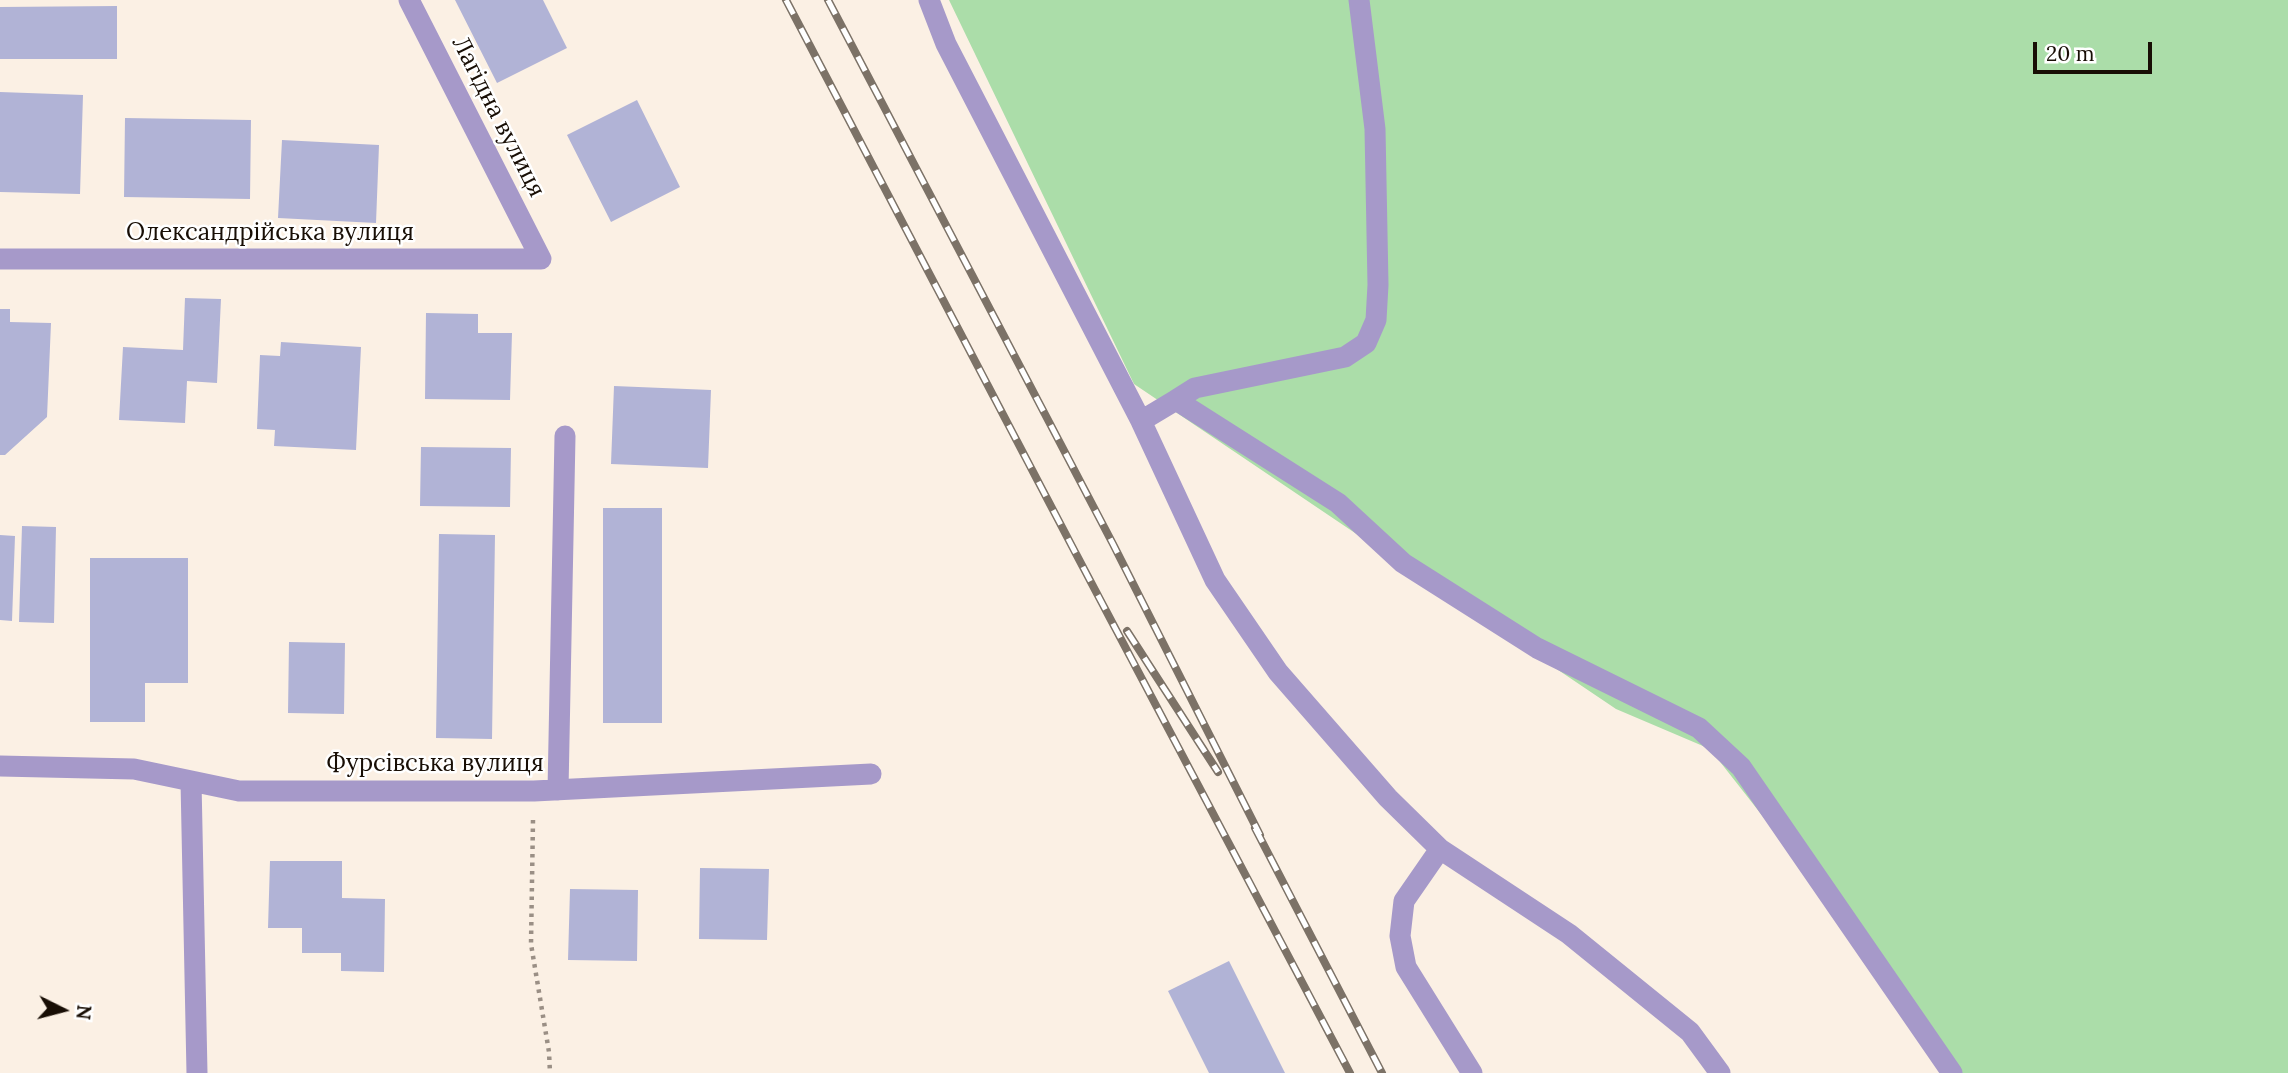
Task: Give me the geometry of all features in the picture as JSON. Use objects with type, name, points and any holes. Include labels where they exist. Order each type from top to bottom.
[{"type":"street","name":"Лагідна вулиця","points":[[409,0],[541,259]]},
{"type":"street","points":[[929,0],[946,44],[1141,421],[1215,580],[1278,672],[1388,798],[1440,849],[1569,934],[1690,1032],[1720,1073]]},
{"type":"street","points":[[1141,421],[1195,388],[1345,357],[1366,343],[1376,320],[1378,285],[1376,142],[1359,0]]},
{"type":"street","name":"Олександрійська вулиця","points":[[0,259],[541,259]]},
{"type":"street","points":[[1176,400],[1338,503],[1403,563],[1526,641],[1699,728],[1741,767],[1952,1073]]},
{"type":"street","points":[[558,790],[565,436]]},
{"type":"street","name":"Фурсівська вулиця","points":[[0,766],[134,769],[239,791],[534,791],[872,774]]},
{"type":"street","points":[[191,781],[197,1073]]},
{"type":"street","points":[[1440,849],[1404,901],[1400,936],[1406,967],[1472,1073]]},
{"type":"path","points":[[534,791],[531,944],[550,1073]]},
{"type":"green space","points":[[949,0],[2288,0],[2288,1073],[1941,1073],[1779,837],[1710,749],[1616,709],[1134,384]]},
{"type":"building","points":[[455,0],[543,0],[567,48],[497,83]]},
{"type":"building","points":[[117,6],[117,59],[0,59],[0,7]]},
{"type":"building","points":[[0,92],[83,95],[80,194],[0,192]]},
{"type":"building","points":[[637,100],[680,187],[611,222],[567,135]]},
{"type":"building","points":[[125,118],[251,120],[250,199],[124,197]]},
{"type":"building","points":[[282,140],[379,145],[376,223],[278,218]]},
{"type":"building","points":[[185,298],[221,299],[217,383],[187,381],[185,423],[119,420],[123,347],[183,350]]},
{"type":"building","points":[[0,309],[10,309],[10,322],[51,323],[47,417],[5,455],[0,455]]},
{"type":"building","points":[[426,313],[478,314],[478,333],[512,333],[510,400],[425,399]]},
{"type":"building","points":[[281,342],[361,347],[356,450],[274,446],[275,430],[257,429],[260,355],[280,356]]},
{"type":"building","points":[[614,386],[711,390],[708,468],[611,464]]},
{"type":"building","points":[[421,447],[511,448],[510,507],[420,506]]},
{"type":"building","points":[[603,508],[662,508],[662,723],[603,723]]},
{"type":"building","points":[[22,526],[56,527],[54,623],[19,622]]},
{"type":"building","points":[[439,534],[495,535],[492,739],[436,738]]},
{"type":"building","points":[[0,535],[15,536],[12,621],[0,620]]},
{"type":"building","points":[[90,558],[188,558],[188,683],[145,683],[145,722],[90,722]]},
{"type":"building","points":[[289,642],[345,643],[344,714],[288,713]]},
{"type":"building","points":[[270,861],[342,861],[342,898],[385,899],[384,972],[341,971],[341,953],[302,953],[302,928],[268,928]]},
{"type":"building","points":[[700,868],[769,869],[767,940],[699,939]]},
{"type":"building","points":[[570,889],[638,890],[637,961],[568,960]]},
{"type":"building","points":[[1229,961],[1285,1073],[1209,1073],[1168,991]]},
{"type":"railway","points":[[786,0],[1350,1073]]},
{"type":"railway","points":[[828,0],[1113,544],[1260,835]]},
{"type":"railway","points":[[1127,631],[1218,772]]},
{"type":"railway","points":[[1255,828],[1382,1073]]}]
